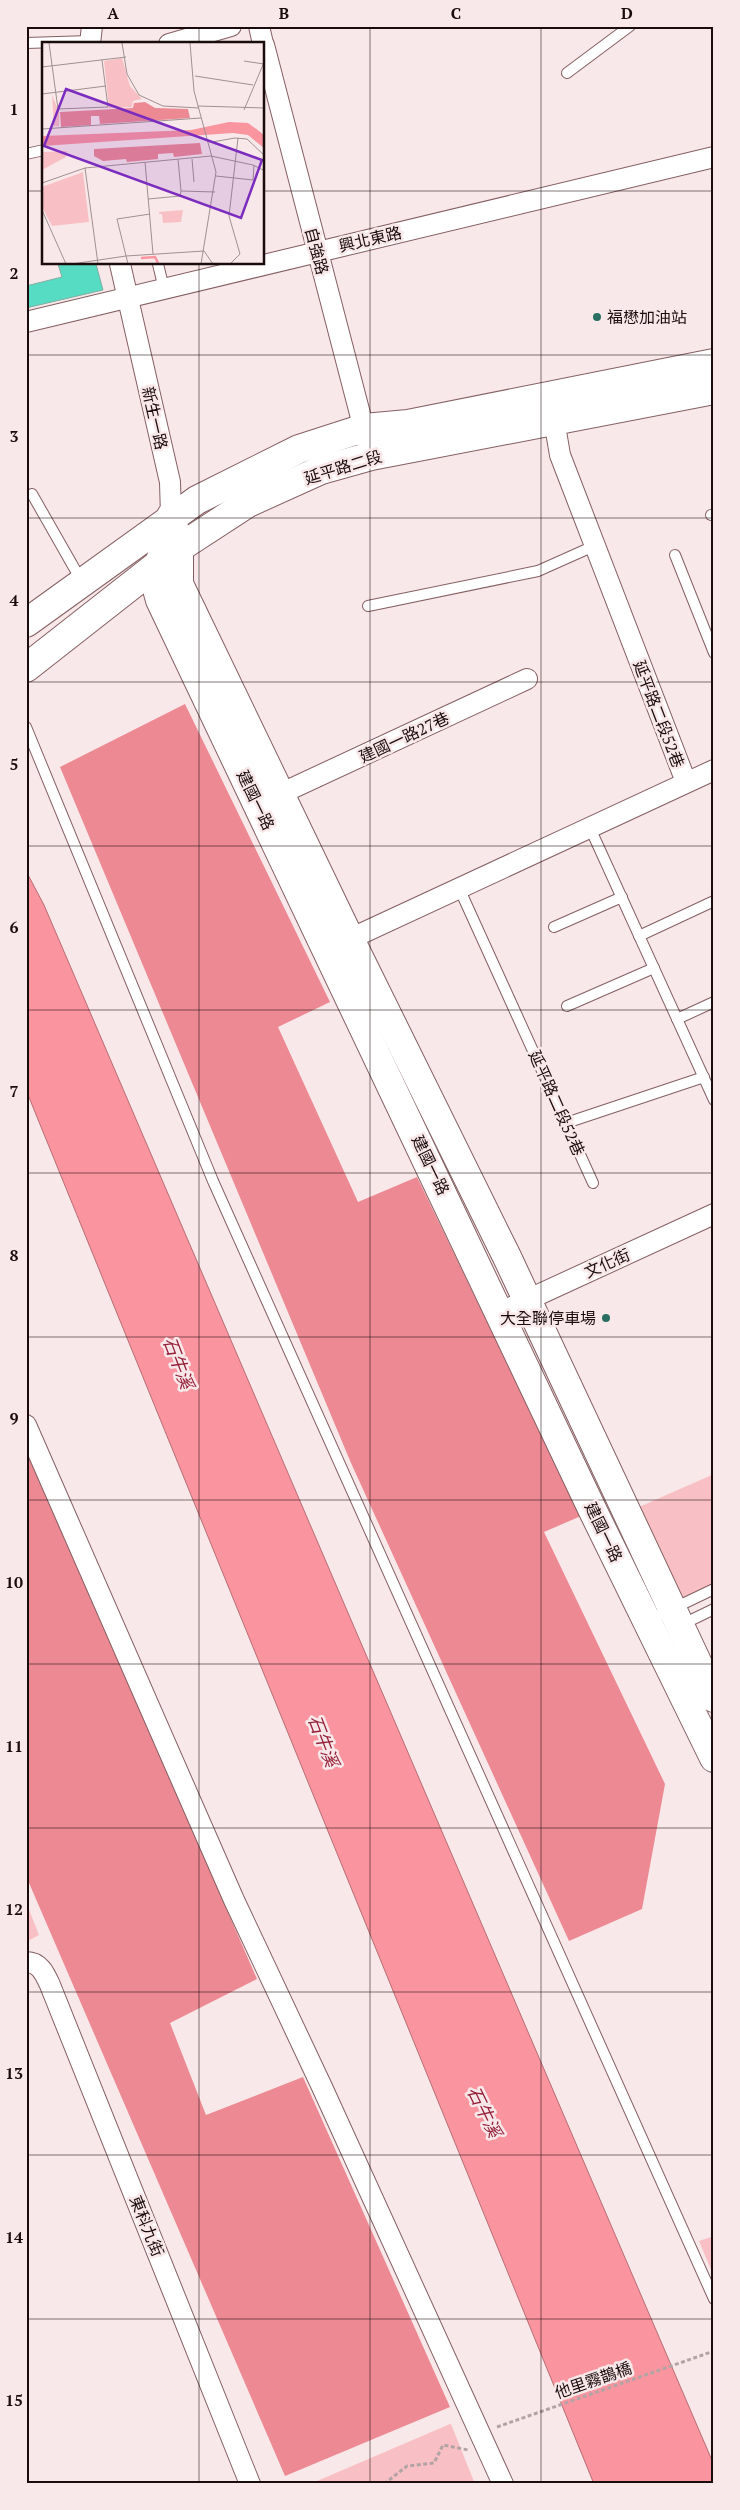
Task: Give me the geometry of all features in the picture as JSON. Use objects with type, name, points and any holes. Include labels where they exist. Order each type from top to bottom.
[{"type":"street","points":[[176,42],[231,26]]},
{"type":"street","name":"自強路","points":[[259,26],[263,42]]},
{"type":"street","name":"自強路","points":[[265,49],[371,456]]},
{"type":"street","name":"興北東路","points":[[265,264],[714,157]]},
{"type":"street","name":"新生一路","points":[[120,265],[170,482],[171,516],[152,571]]},
{"type":"street","name":"興北東路","points":[[26,322],[261,265]]},
{"type":"street","name":"延平路二段","points":[[26,668],[179,548],[248,503],[322,470],[552,409],[714,363]]},
{"type":"street","name":"延平路二段","points":[[26,623],[171,516],[197,500],[299,449],[364,428],[714,390]]},
{"type":"street","name":"延平路二段52巷","points":[[339,944],[686,782],[560,455],[552,409]]},
{"type":"street","name":"建國一路","points":[[171,516],[179,548],[179,584],[280,794],[339,944],[501,1312],[714,1758]]},
{"type":"street","name":"建國一路","points":[[152,571],[160,600],[526,1300],[714,1698]]},
{"type":"street","name":"建國一路27巷","points":[[280,794],[527,679]]},
{"type":"street","points":[[686,782],[714,770]]},
{"type":"street","name":"文化街","points":[[501,1312],[714,1214]]},
{"type":"street","points":[[26,1425],[234,1900],[490,2454],[502,2484]]},
{"type":"street","name":"東科九街","points":[[34,1965],[250,2484]]},
{"type":"lane","points":[[567,73],[630,26]]},
{"type":"lane","points":[[26,43],[90,37]]},
{"type":"lane","points":[[26,154],[42,150]]},
{"type":"lane","points":[[158,265],[164,289]]},
{"type":"lane","points":[[32,494],[82,581]]},
{"type":"lane","points":[[368,606],[538,571],[594,546]]},
{"type":"lane","points":[[675,555],[714,653]]},
{"type":"lane","points":[[26,727],[213,1180],[714,2299]]},
{"type":"lane","points":[[590,828],[714,1100]]},
{"type":"lane","name":"延平路二段52巷","points":[[459,888],[593,1183]]},
{"type":"lane","points":[[554,927],[622,897]]},
{"type":"lane","points":[[639,936],[714,901]]},
{"type":"lane","points":[[567,1006],[654,968]]},
{"type":"lane","points":[[677,1019],[714,1002]]},
{"type":"lane","points":[[566,1123],[704,1077]]},
{"type":"lane","points":[[676,1617],[714,1589]]},
{"type":"lane","points":[[647,1621],[714,1609]]},
{"type":"path","name":"他里霧鵲橋","points":[[480,2433],[714,2351]]},
{"type":"path","points":[[384,2484],[407,2466],[434,2463],[443,2445],[490,2454]]},
{"type":"path","points":[[392,2484],[393,2477]]},
{"type":"shaded area","points":[[185,704],[330,1002],[278,1027],[358,1202],[417,1177],[581,1516],[544,1532],[665,1784],[642,1909],[569,1941],[351,1463],[60,767]]},
{"type":"shaded area","points":[[26,1448],[257,1979],[170,2023],[206,2115],[303,2077],[450,2407],[285,2476],[26,1876]]},
{"type":"shaded area","points":[[714,1474],[714,1583],[678,1601],[630,1511]]},
{"type":"shaded area","points":[[26,1902],[39,1935],[26,1942]]},
{"type":"shaded area","points":[[714,2236],[714,2277],[699,2241]]},
{"type":"shaded area","points":[[450,2424],[475,2484],[310,2484]]},
{"type":"water","name":"石牛溪","points":[[26,871],[44,905],[714,2465],[714,2484],[594,2484],[26,1090]]},
{"type":"building","points":[[58,265],[96,265],[103,290],[26,308],[26,286],[62,277]]},
{"type":"place","name":"福懋加油站","points":[[597,317]]},
{"type":"place","name":"大全聯停車場","points":[[606,1318]]}]
